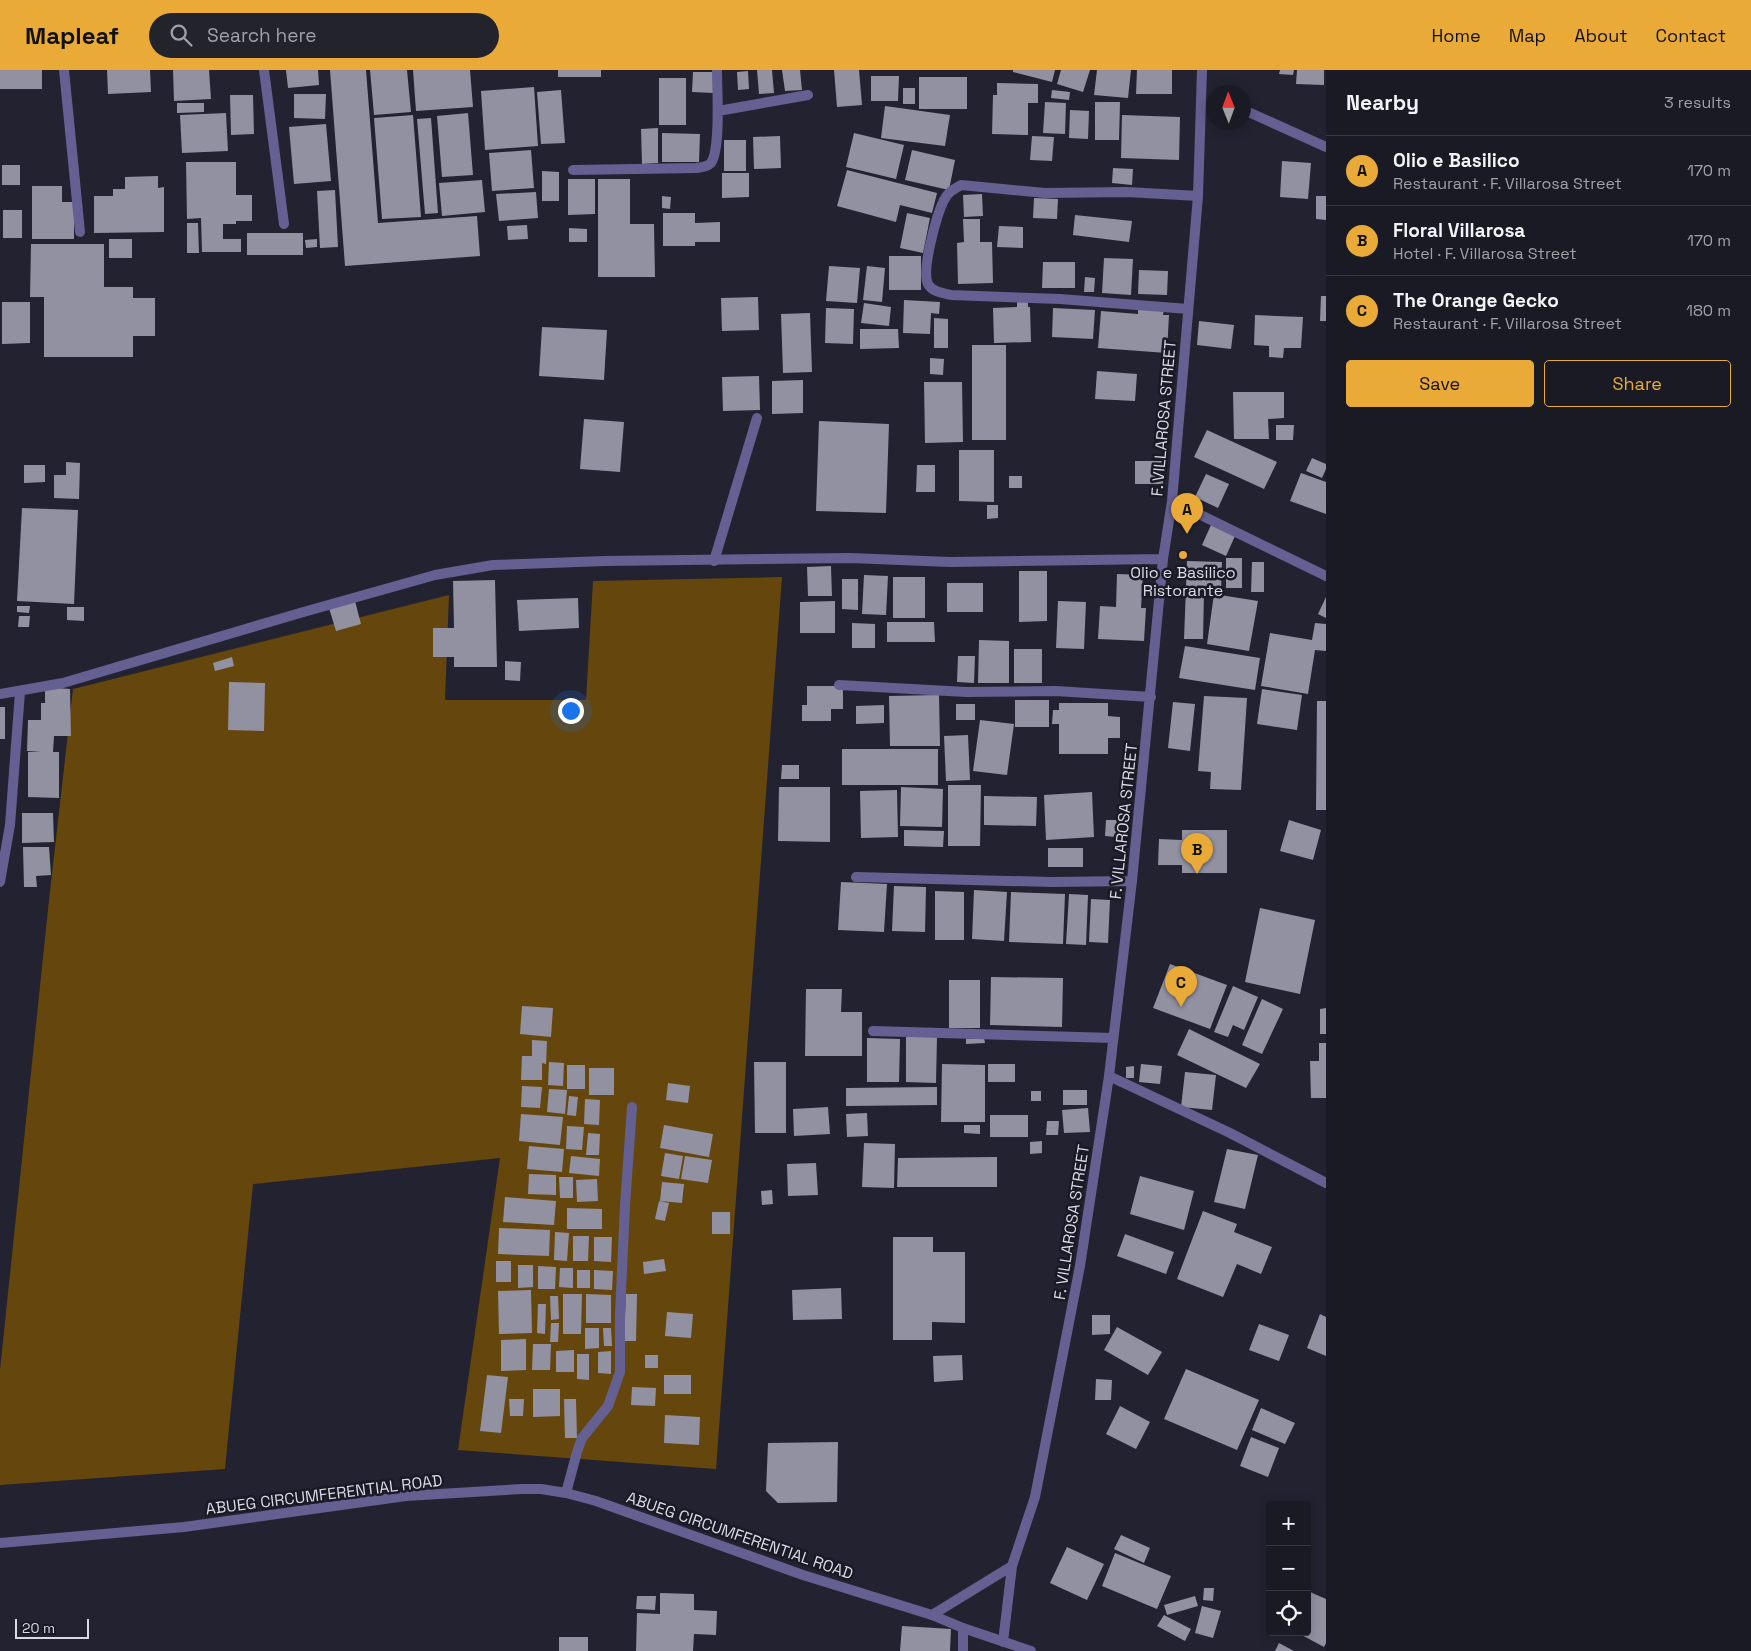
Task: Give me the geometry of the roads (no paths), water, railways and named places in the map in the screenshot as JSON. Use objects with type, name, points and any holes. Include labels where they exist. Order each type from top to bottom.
[{"type":"street","points":[[64,70],[80,232]]},
{"type":"street","points":[[264,70],[284,224]]},
{"type":"street","points":[[573,170],[705,167],[710,164],[715,152],[718,111],[717,70]]},
{"type":"street","name":"F. VILLAROSA STREET","points":[[1003,1642],[1012,1566],[1035,1497],[1059,1380],[1080,1266],[1109,1076],[1132,881],[1163,559],[1172,501],[1198,196],[1202,70]]},
{"type":"street","points":[[1202,91],[1206,93]]},
{"type":"street","points":[[718,111],[808,94]]},
{"type":"street","points":[[1251,113],[1326,148]]},
{"type":"street","points":[[1188,309],[1060,299],[951,295],[934,291],[928,284],[925,270],[935,227],[944,200],[951,190],[961,185],[1045,193],[1127,192],[1198,196]]},
{"type":"street","points":[[714,561],[757,418]]},
{"type":"street","points":[[1172,501],[1326,576]]},
{"type":"street","points":[[0,694],[63,683],[300,613],[435,576],[493,565],[605,561],[850,558],[950,562],[1163,559]]},
{"type":"street","points":[[839,685],[966,692],[1056,692],[1150,697]]},
{"type":"street","points":[[0,882],[10,825],[20,692]]},
{"type":"street","points":[[856,877],[1052,882],[1132,881]]},
{"type":"street","points":[[873,1031],[1113,1038]]},
{"type":"street","points":[[1109,1076],[1230,1133],[1326,1183]]},
{"type":"street","points":[[566,1493],[582,1438],[608,1406],[620,1372],[620,1314],[632,1107]]},
{"type":"street","name":"ABUEG CIRCUMFERENTIAL ROAD","points":[[0,1543],[184,1527],[406,1496],[541,1489],[596,1501],[803,1575],[932,1615],[963,1628],[1031,1651]]},
{"type":"street","points":[[932,1615],[1012,1566]]},
{"type":"street","points":[[963,1628],[964,1651]]},
{"type":"place","name":"Olio e Basilico","points":[[1187,534]]},
{"type":"place","name":"Olio e Basilico Ristorante","points":[[1183,555]]},
{"type":"place","name":"Floral Villarosa","points":[[1197,874]]},
{"type":"place","name":"The Orange Gecko","points":[[1181,1007]]}]
